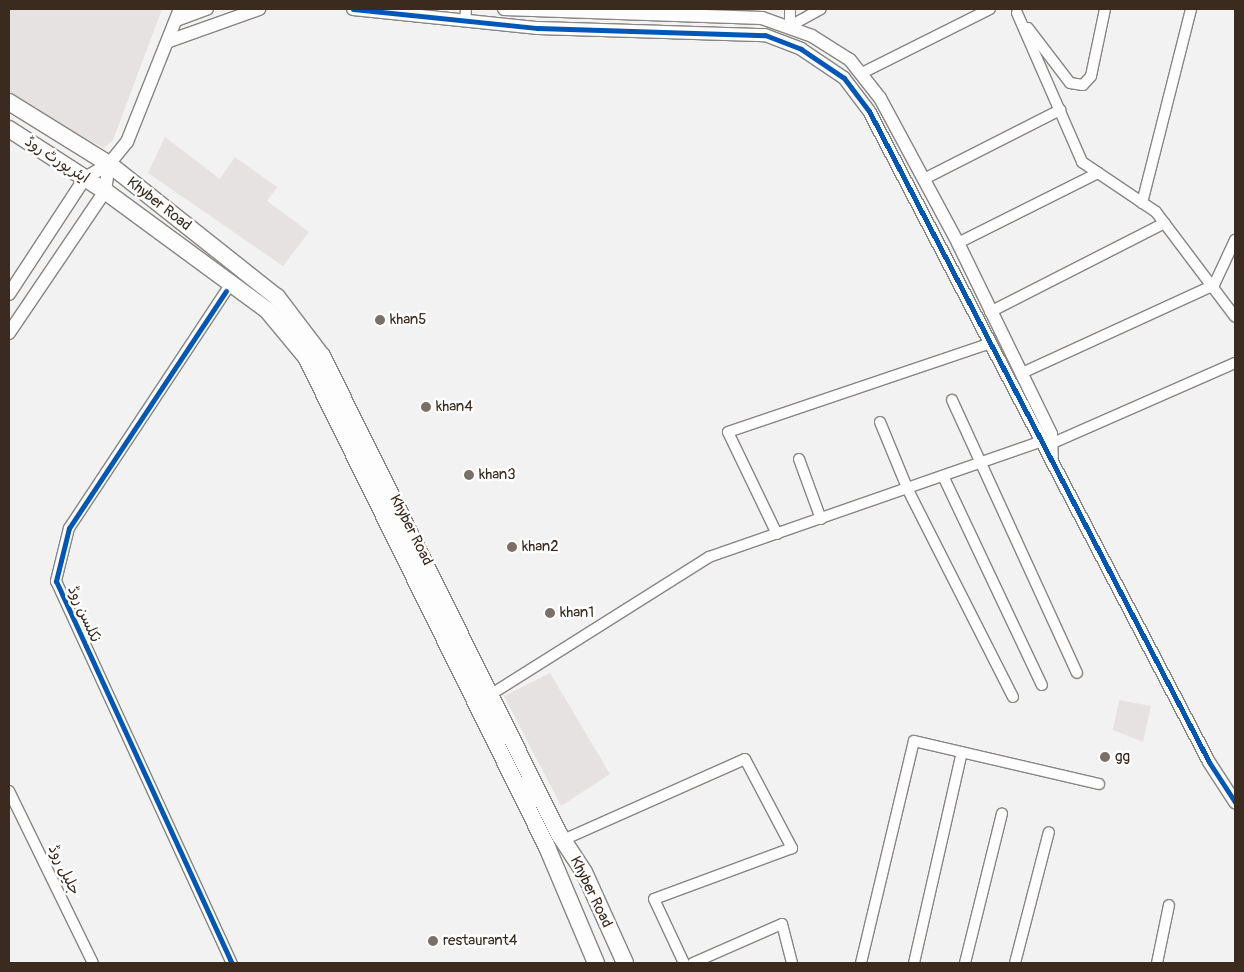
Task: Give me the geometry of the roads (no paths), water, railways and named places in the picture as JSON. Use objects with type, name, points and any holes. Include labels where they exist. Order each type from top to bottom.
[{"type":"main road","name":"Khyber Road","points":[[9,102],[109,164],[277,297],[322,356],[493,693],[563,840],[584,872],[625,963]]},
{"type":"main road","name":"ایئرپورٹ روڈ","points":[[9,128],[105,192]]},
{"type":"main road","name":"Khyber Road","points":[[105,192],[267,310],[306,356],[538,829],[596,963]]},
{"type":"street","points":[[9,294],[85,178],[109,164],[133,132],[178,14],[207,9]]},
{"type":"street","points":[[169,41],[259,9]]},
{"type":"street","points":[[353,9],[755,34],[819,59],[853,87],[869,111],[1048,447],[1209,762],[1235,802]]},
{"type":"street","points":[[504,9],[742,16],[790,26],[831,46],[862,73],[924,178],[1022,373],[1048,447]]},
{"type":"street","points":[[790,9],[790,26]]},
{"type":"street","points":[[790,26],[821,9]]},
{"type":"street","points":[[862,73],[990,9]]},
{"type":"street","points":[[1015,11],[1075,86],[1088,83],[1091,76],[1105,9]]},
{"type":"street","points":[[1142,202],[1191,9]]},
{"type":"street","points":[[1015,11],[1082,162],[1142,202],[1165,223],[1214,285],[1235,317]]},
{"type":"street","points":[[924,178],[1060,110]]},
{"type":"street","points":[[9,333],[105,192],[109,164]]},
{"type":"street","points":[[958,243],[1098,173]]},
{"type":"street","points":[[990,312],[1165,223]]},
{"type":"street","points":[[1022,373],[1214,285],[1235,240]]},
{"type":"street","name":"نکلسن روڈ","points":[[226,291],[69,528],[56,581],[232,963]]},
{"type":"street","points":[[777,534],[728,432],[991,343]]},
{"type":"street","points":[[493,693],[709,557],[981,464],[1048,447],[1235,364]]},
{"type":"street","points":[[952,400],[1077,673]]},
{"type":"street","points":[[880,422],[908,490],[1013,697]]},
{"type":"street","points":[[799,459],[822,519]]},
{"type":"street","points":[[944,478],[1042,685]]},
{"type":"street","points":[[861,963],[914,742],[1099,784]]},
{"type":"street","points":[[914,963],[962,752]]},
{"type":"street","points":[[563,840],[745,759],[792,848],[654,899],[684,963]]},
{"type":"street","name":"جلیل روڈ","points":[[9,791],[93,963]]},
{"type":"street","points":[[965,963],[1002,812]]},
{"type":"street","points":[[1015,963],[1049,832]]},
{"type":"street","points":[[1156,963],[1169,905]]},
{"type":"street","points":[[693,963],[782,924],[792,963]]},
{"type":"place","name":"khan5","points":[[380,320]]},
{"type":"place","name":"khan4","points":[[426,407]]},
{"type":"place","name":"khan3","points":[[469,475]]},
{"type":"place","name":"khan2","points":[[512,547]]},
{"type":"place","name":"khan1","points":[[550,613]]},
{"type":"place","name":"gg","points":[[1105,757]]},
{"type":"place","name":"restaurant4","points":[[433,941]]}]
